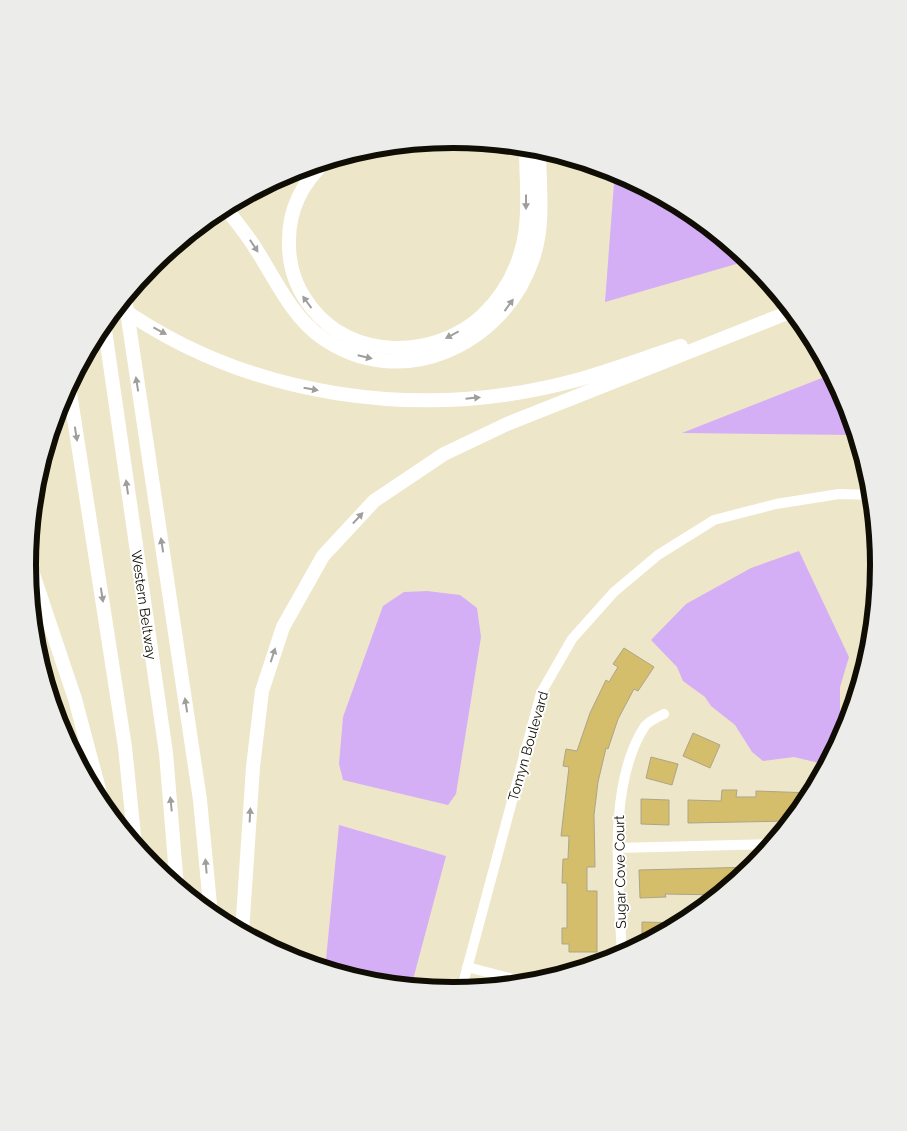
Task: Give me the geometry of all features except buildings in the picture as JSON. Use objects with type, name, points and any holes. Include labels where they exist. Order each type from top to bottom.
[{"type":"highway","points":[[318,170],[303,188],[294,207],[288,228],[289,257],[293,276],[303,297],[318,317],[339,333],[358,342],[380,347],[402,348],[423,346],[447,338],[482,316],[499,297],[513,275],[526,234],[533,156]]},
{"type":"highway","points":[[230,214],[252,242],[290,304],[320,336],[340,349],[379,360],[402,361],[424,359],[449,351],[473,339],[491,326],[508,307],[525,280],[538,236],[533,156]]},
{"type":"highway","points":[[125,307],[200,800],[210,904]]},
{"type":"highway","points":[[123,310],[190,347],[245,371],[303,387],[356,397],[408,400],[469,399],[576,380],[787,314]]},
{"type":"highway","points":[[243,925],[253,767],[262,691],[283,627],[322,556],[374,501],[444,454],[507,424],[776,317]]},
{"type":"highway","name":"Western Beltway","points":[[106,336],[166,753],[176,877]]},
{"type":"highway","points":[[71,399],[125,747],[134,834]]},
{"type":"highway","points":[[37,584],[76,698],[97,782]]},
{"type":"street","name":"Tomyn Boulevard","points":[[463,983],[541,693],[572,639],[614,592],[658,555],[714,520],[794,501],[840,494],[865,495]]},
{"type":"street","name":"Sugar Cove Court","points":[[622,947],[618,848],[619,805],[630,758],[646,724],[664,714]]},
{"type":"street","points":[[618,848],[764,844]]},
{"type":"street","points":[[467,967],[512,978]]},
{"type":"shaded area","points":[[614,183],[620,183],[662,204],[708,234],[741,263],[605,302]]},
{"type":"shaded area","points":[[826,377],[850,435],[682,433]]},
{"type":"shaded area","points":[[799,551],[849,657],[840,687],[840,722],[828,750],[819,763],[794,757],[763,761],[752,752],[735,725],[711,706],[705,697],[683,681],[677,667],[651,640],[686,604],[751,568]]},
{"type":"shaded area","points":[[427,591],[460,595],[477,608],[481,637],[456,794],[448,805],[343,780],[339,764],[343,717],[383,606],[404,592]]},
{"type":"shaded area","points":[[858,670],[849,699],[849,693]]},
{"type":"shaded area","points":[[339,825],[446,856],[413,981],[372,975],[326,963]]}]
